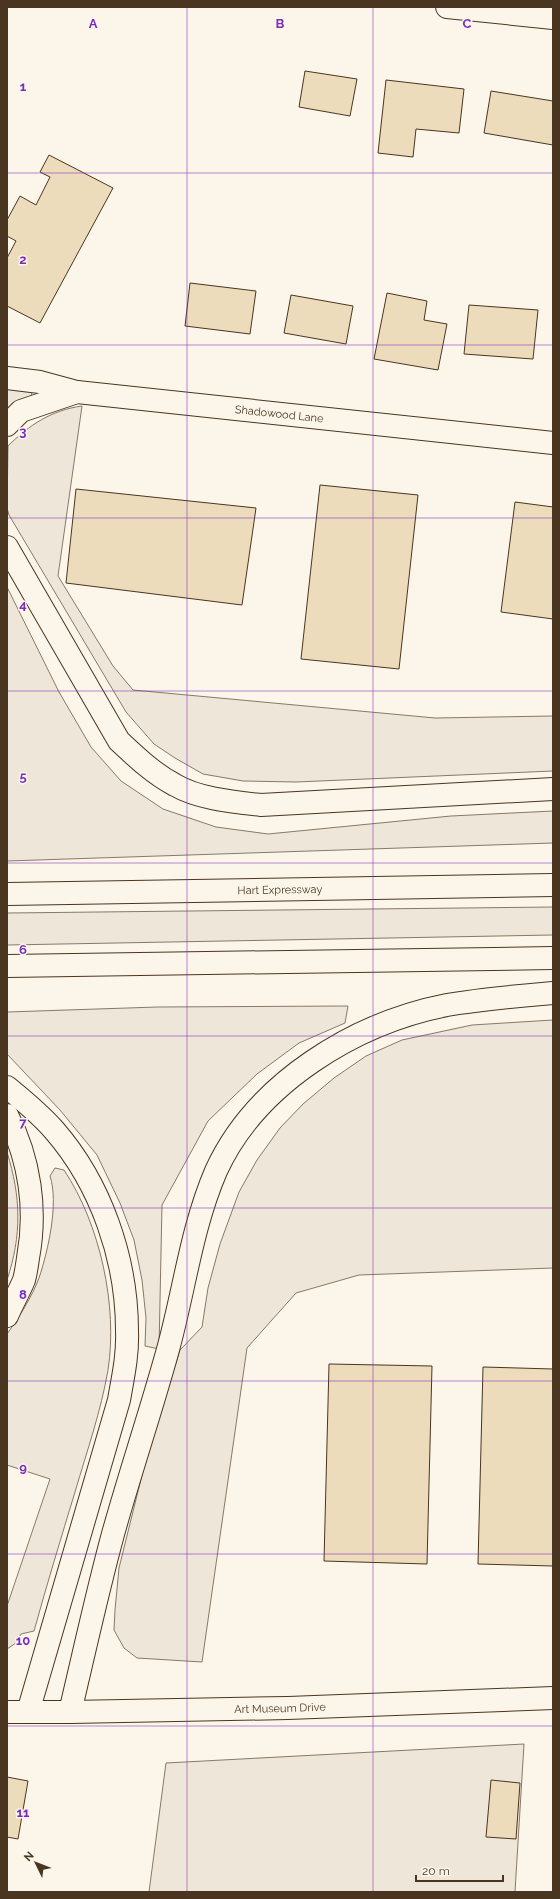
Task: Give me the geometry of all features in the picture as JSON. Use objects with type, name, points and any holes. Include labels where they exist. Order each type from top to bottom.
[{"type":"main road","points":[[447,7],[553,18]]},
{"type":"main road","name":"Shadowood Lane","points":[[7,378],[40,382],[77,392],[553,443]]},
{"type":"main road","points":[[7,425],[21,411],[77,392]]},
{"type":"main road","points":[[7,547],[119,742],[146,766],[176,786],[219,801],[261,805],[553,789]]},
{"type":"main road","name":"Hart Expressway","points":[[7,894],[553,885]]},
{"type":"main road","points":[[7,966],[553,958]]},
{"type":"main road","points":[[70,1712],[113,1534],[168,1351],[185,1272],[202,1212],[216,1172],[236,1135],[264,1102],[294,1076],[330,1050],[366,1032],[407,1016],[447,1006],[553,993]]},
{"type":"main road","points":[[7,1087],[54,1130],[77,1161],[96,1195],[119,1261],[127,1331],[126,1365],[118,1400],[17,1712]]},
{"type":"main road","points":[[7,1115],[15,1129],[26,1163],[32,1202],[32,1235],[24,1279],[7,1316]]},
{"type":"main road","name":"Art Museum Drive","points":[[17,1712],[288,1708],[553,1698]]},
{"type":"shaded area","points":[[7,388],[32,392],[31,397],[7,411]]},
{"type":"shaded area","points":[[82,406],[58,576],[113,666],[133,690],[435,718],[553,716],[553,771],[296,782],[243,781],[203,774],[154,744],[126,712],[9,515],[7,508],[8,446],[24,431],[51,415]]},
{"type":"shaded area","points":[[7,587],[59,692],[91,747],[121,781],[163,809],[216,827],[268,834],[451,816],[553,811],[553,843],[7,861]]},
{"type":"shaded area","points":[[553,907],[553,935],[7,945],[7,913]]},
{"type":"shaded area","points":[[348,1006],[345,1023],[299,1043],[257,1074],[208,1121],[162,1205],[159,1349],[145,1346],[146,1318],[142,1280],[134,1240],[120,1203],[97,1155],[60,1110],[7,1054],[7,1012],[157,1007]]},
{"type":"shaded area","points":[[553,1020],[553,1268],[359,1275],[296,1293],[247,1348],[202,1662],[137,1658],[124,1648],[114,1630],[119,1568],[147,1455],[180,1350],[202,1327],[208,1288],[220,1244],[239,1192],[257,1160],[280,1128],[303,1104],[334,1078],[366,1056],[402,1040],[472,1025]]},
{"type":"shaded area","points":[[7,1152],[15,1185],[18,1216],[15,1247],[7,1280]]},
{"type":"shaded area","points":[[55,1168],[64,1170],[77,1191],[96,1240],[103,1266],[108,1293],[110,1319],[108,1370],[102,1401],[34,1631],[21,1634],[16,1643],[7,1649],[7,1606],[50,1479],[7,1465],[7,1334],[29,1300],[39,1278],[49,1241],[53,1213],[50,1176]]},
{"type":"shaded area","points":[[524,1744],[515,1892],[149,1892],[166,1763]]},
{"type":"building","points":[[305,71],[357,79],[350,116],[299,107]]},
{"type":"building","points":[[386,80],[464,89],[459,133],[416,129],[413,157],[378,153]]},
{"type":"building","points":[[491,91],[553,101],[553,145],[484,133]]},
{"type":"building","points":[[49,155],[113,188],[40,323],[7,306],[7,258],[16,241],[7,236],[7,220],[20,196],[36,205],[50,177],[40,172]]},
{"type":"building","points":[[190,283],[256,291],[250,334],[185,326]]},
{"type":"building","points":[[387,293],[427,301],[424,320],[447,324],[438,370],[374,359]]},
{"type":"building","points":[[291,295],[353,306],[346,344],[284,333]]},
{"type":"building","points":[[469,305],[538,310],[533,359],[464,354]]},
{"type":"building","points":[[320,485],[418,495],[399,669],[301,659]]},
{"type":"building","points":[[76,489],[256,508],[242,605],[66,583]]},
{"type":"building","points":[[515,502],[553,507],[553,619],[501,612]]},
{"type":"building","points":[[329,1364],[432,1366],[427,1564],[324,1561]]},
{"type":"building","points":[[483,1367],[553,1369],[553,1566],[478,1564]]},
{"type":"building","points":[[7,1777],[28,1781],[18,1839],[7,1837]]},
{"type":"building","points":[[491,1780],[520,1783],[516,1839],[486,1837]]}]
